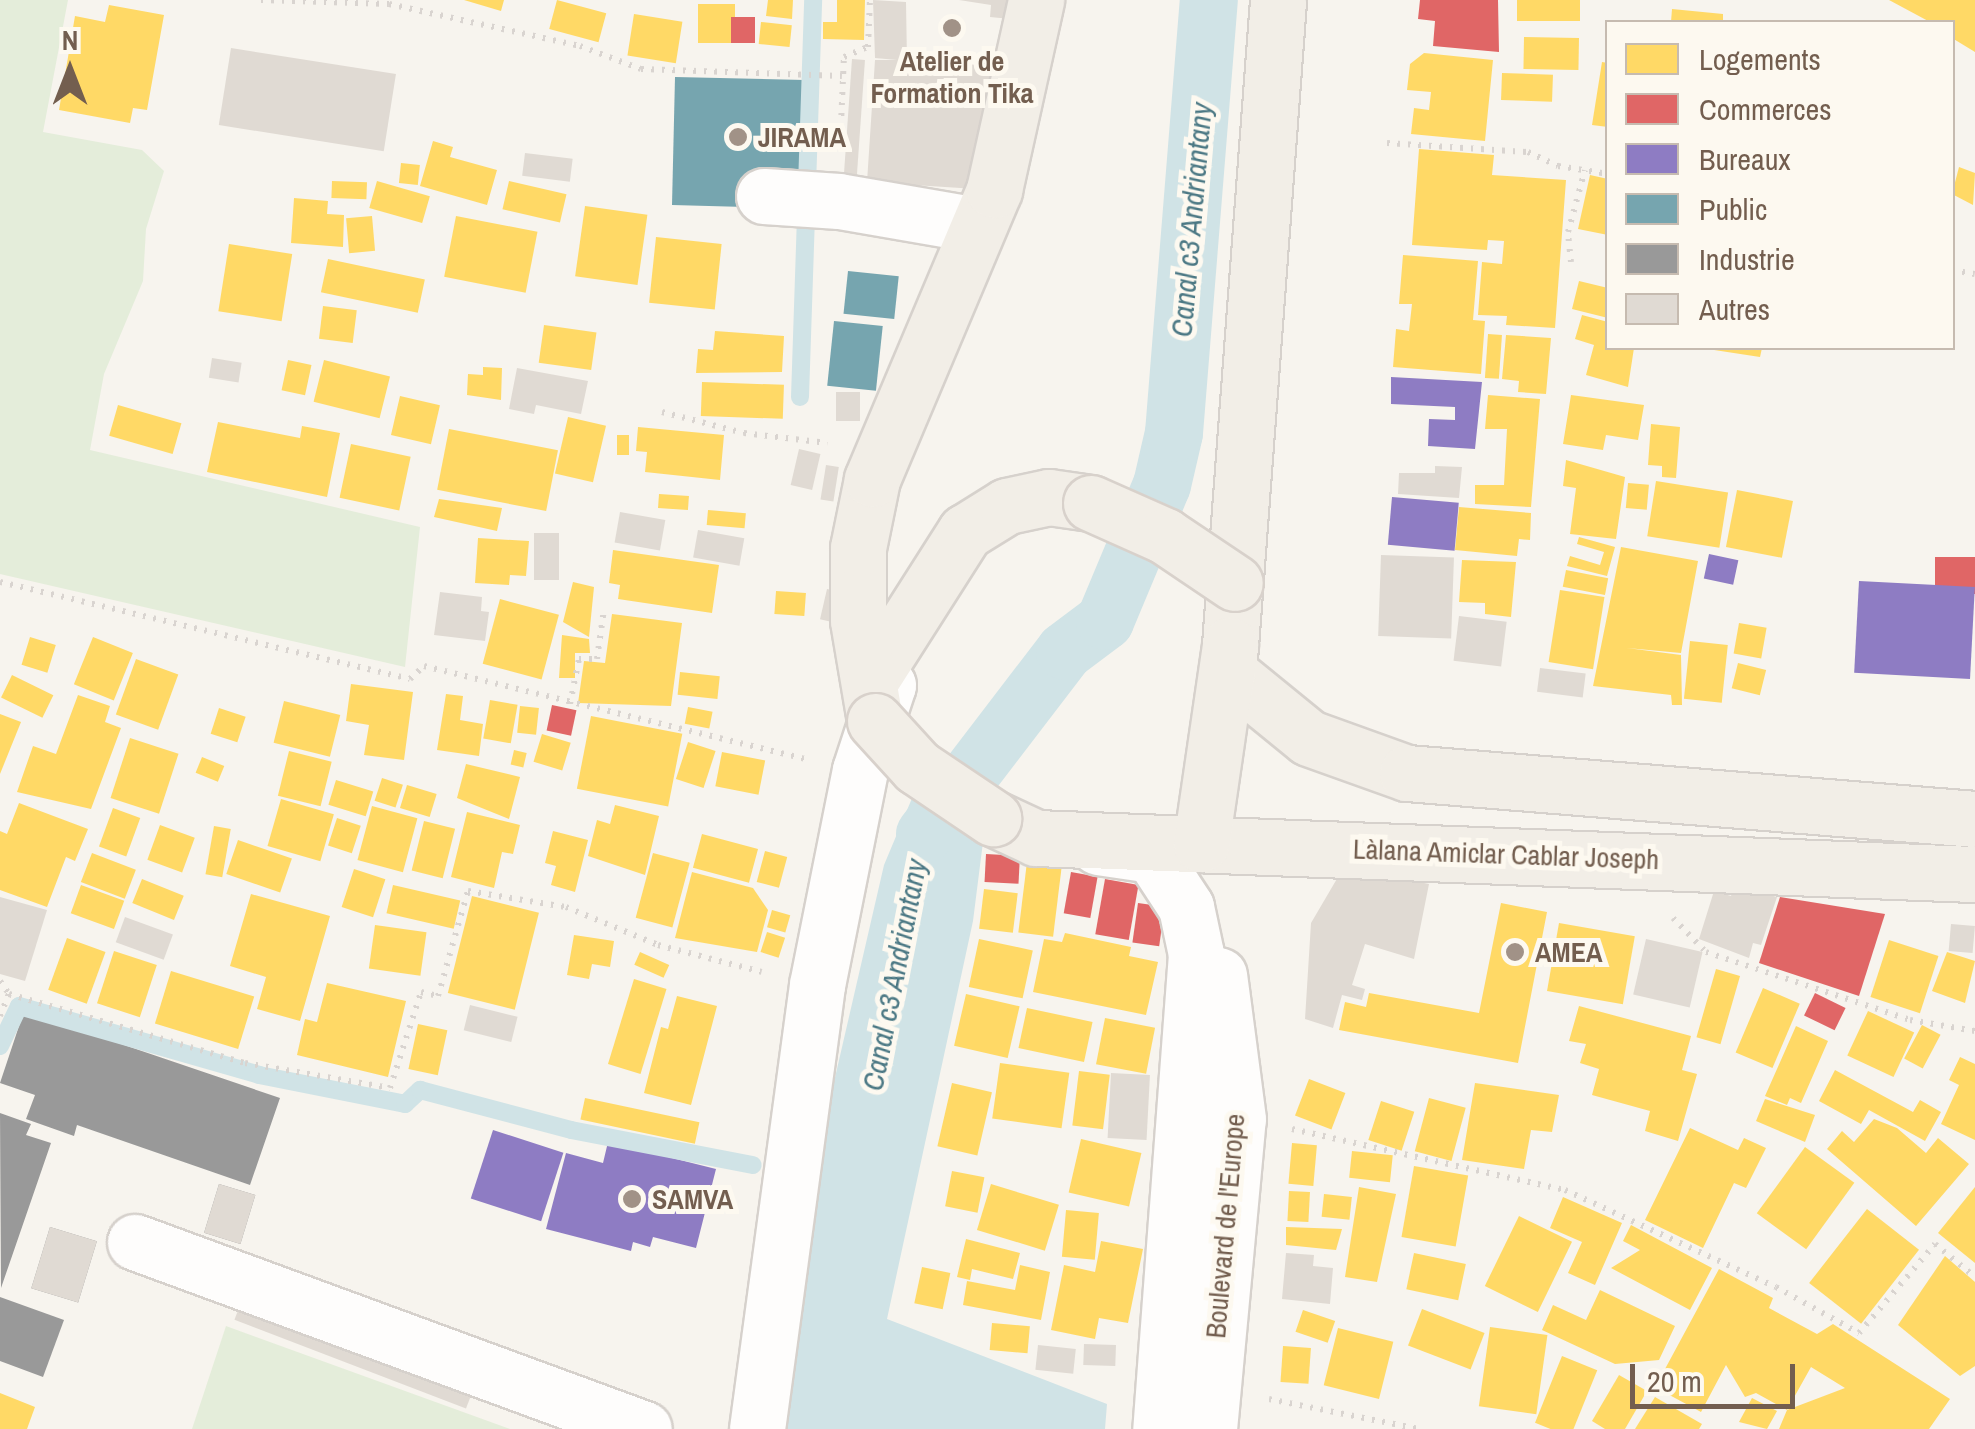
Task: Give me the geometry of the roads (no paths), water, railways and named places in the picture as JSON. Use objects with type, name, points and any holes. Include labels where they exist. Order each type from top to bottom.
[{"type":"main road","points":[[1014,828],[916,767],[868,724],[858,620],[858,548],[872,479],[994,190],[1036,0]]},
{"type":"main road","points":[[1228,672],[1278,0]]},
{"type":"main road","points":[[868,724],[964,532],[1021,503],[1049,497],[1091,503],[1166,536],[1235,582],[1228,672],[1201,844]]},
{"type":"main road","points":[[1228,672],[1309,738],[1406,772],[1975,819]]},
{"type":"main road","name":"Làlana Amiclar Cablar Joseph","points":[[1014,828],[1201,844],[1975,874]]},
{"type":"street","points":[[764,196],[839,201],[972,224]]},
{"type":"street","points":[[757,1429],[817,984],[868,724]]},
{"type":"street","points":[[1014,828],[1152,855],[1186,906],[1196,954],[1160,1429]]},
{"type":"street","name":"Boulevard de l'Europe","points":[[1201,844],[1238,1120],[1209,1429]]},
{"type":"street","points":[[135,1242],[644,1429]]},
{"type":"water","points":[[923,772],[985,826],[973,921],[887,1319],[1107,1404],[1105,1429],[784,1429],[798,1238],[884,865]]},
{"type":"waterway","points":[[800,397],[813,0]]},
{"type":"waterway","name":"Canal c3 Andriantany","points":[[925,834],[1065,651],[1105,621],[1162,485],[1174,433],[1209,0]]},
{"type":"waterway","points":[[0,1046],[19,1006],[259,1075],[405,1104],[420,1090],[571,1130],[753,1165]]},
{"type":"place","name":"Atelier de Formation Tika","points":[[952,28]]},
{"type":"place","name":"JIRAMA","points":[[738,137]]},
{"type":"place","name":"AMEA","points":[[1515,952]]},
{"type":"place","name":"SAMVA","points":[[632,1199]]}]
